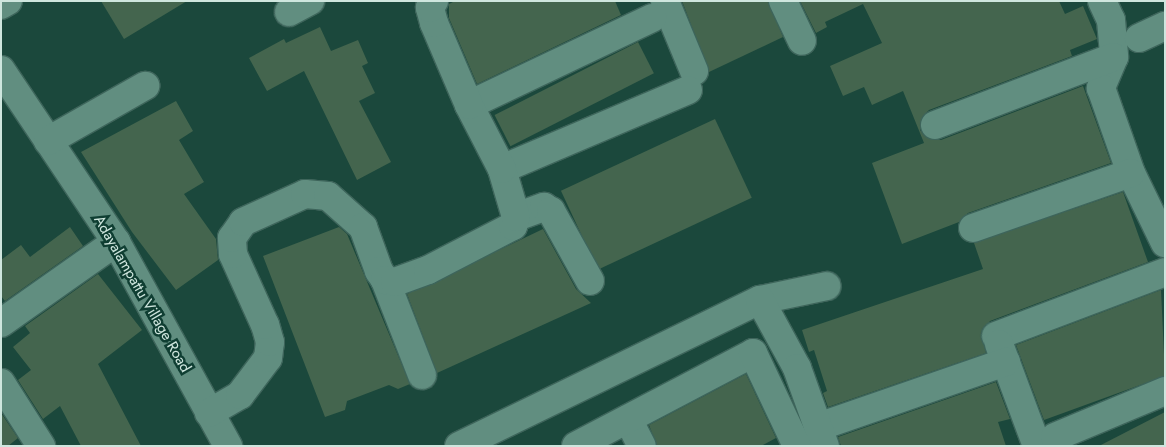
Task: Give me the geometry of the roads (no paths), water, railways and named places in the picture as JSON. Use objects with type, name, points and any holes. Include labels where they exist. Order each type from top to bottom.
[{"type":"street","points":[[1,5],[8,1]]},
{"type":"street","points":[[385,280],[395,282],[428,270],[514,226],[516,217],[502,169],[468,105],[434,23],[430,8],[434,1]]},
{"type":"street","points":[[783,1],[802,41]]},
{"type":"street","points":[[1102,1],[1110,20],[1114,57],[1101,88],[1132,173],[1165,243]]},
{"type":"street","points":[[468,105],[658,10],[691,80],[502,169]]},
{"type":"street","points":[[1139,38],[1165,26]]},
{"type":"street","points":[[935,124],[1114,57]]},
{"type":"street","name":"Adayalampattu Village Road","points":[[1,70],[116,242],[228,446]]},
{"type":"street","points":[[48,141],[146,86]]},
{"type":"street","points":[[973,228],[1132,173]]},
{"type":"street","points":[[209,413],[240,396],[268,358],[270,342],[266,325],[233,254],[232,238],[243,222],[305,194],[328,196],[363,227],[422,375]]},
{"type":"street","points":[[516,217],[544,207],[551,211],[590,281]]},
{"type":"street","points":[[1,323],[116,242]]},
{"type":"street","points":[[1165,272],[993,330],[1006,362],[1046,441],[1165,390]]},
{"type":"street","points":[[460,446],[760,300],[828,286]]},
{"type":"street","points":[[760,300],[798,368],[822,437],[1006,362]]},
{"type":"street","points":[[576,446],[753,353],[791,444]]},
{"type":"street","points":[[1,383],[41,446]]},
{"type":"street","points":[[628,418],[642,446]]}]
